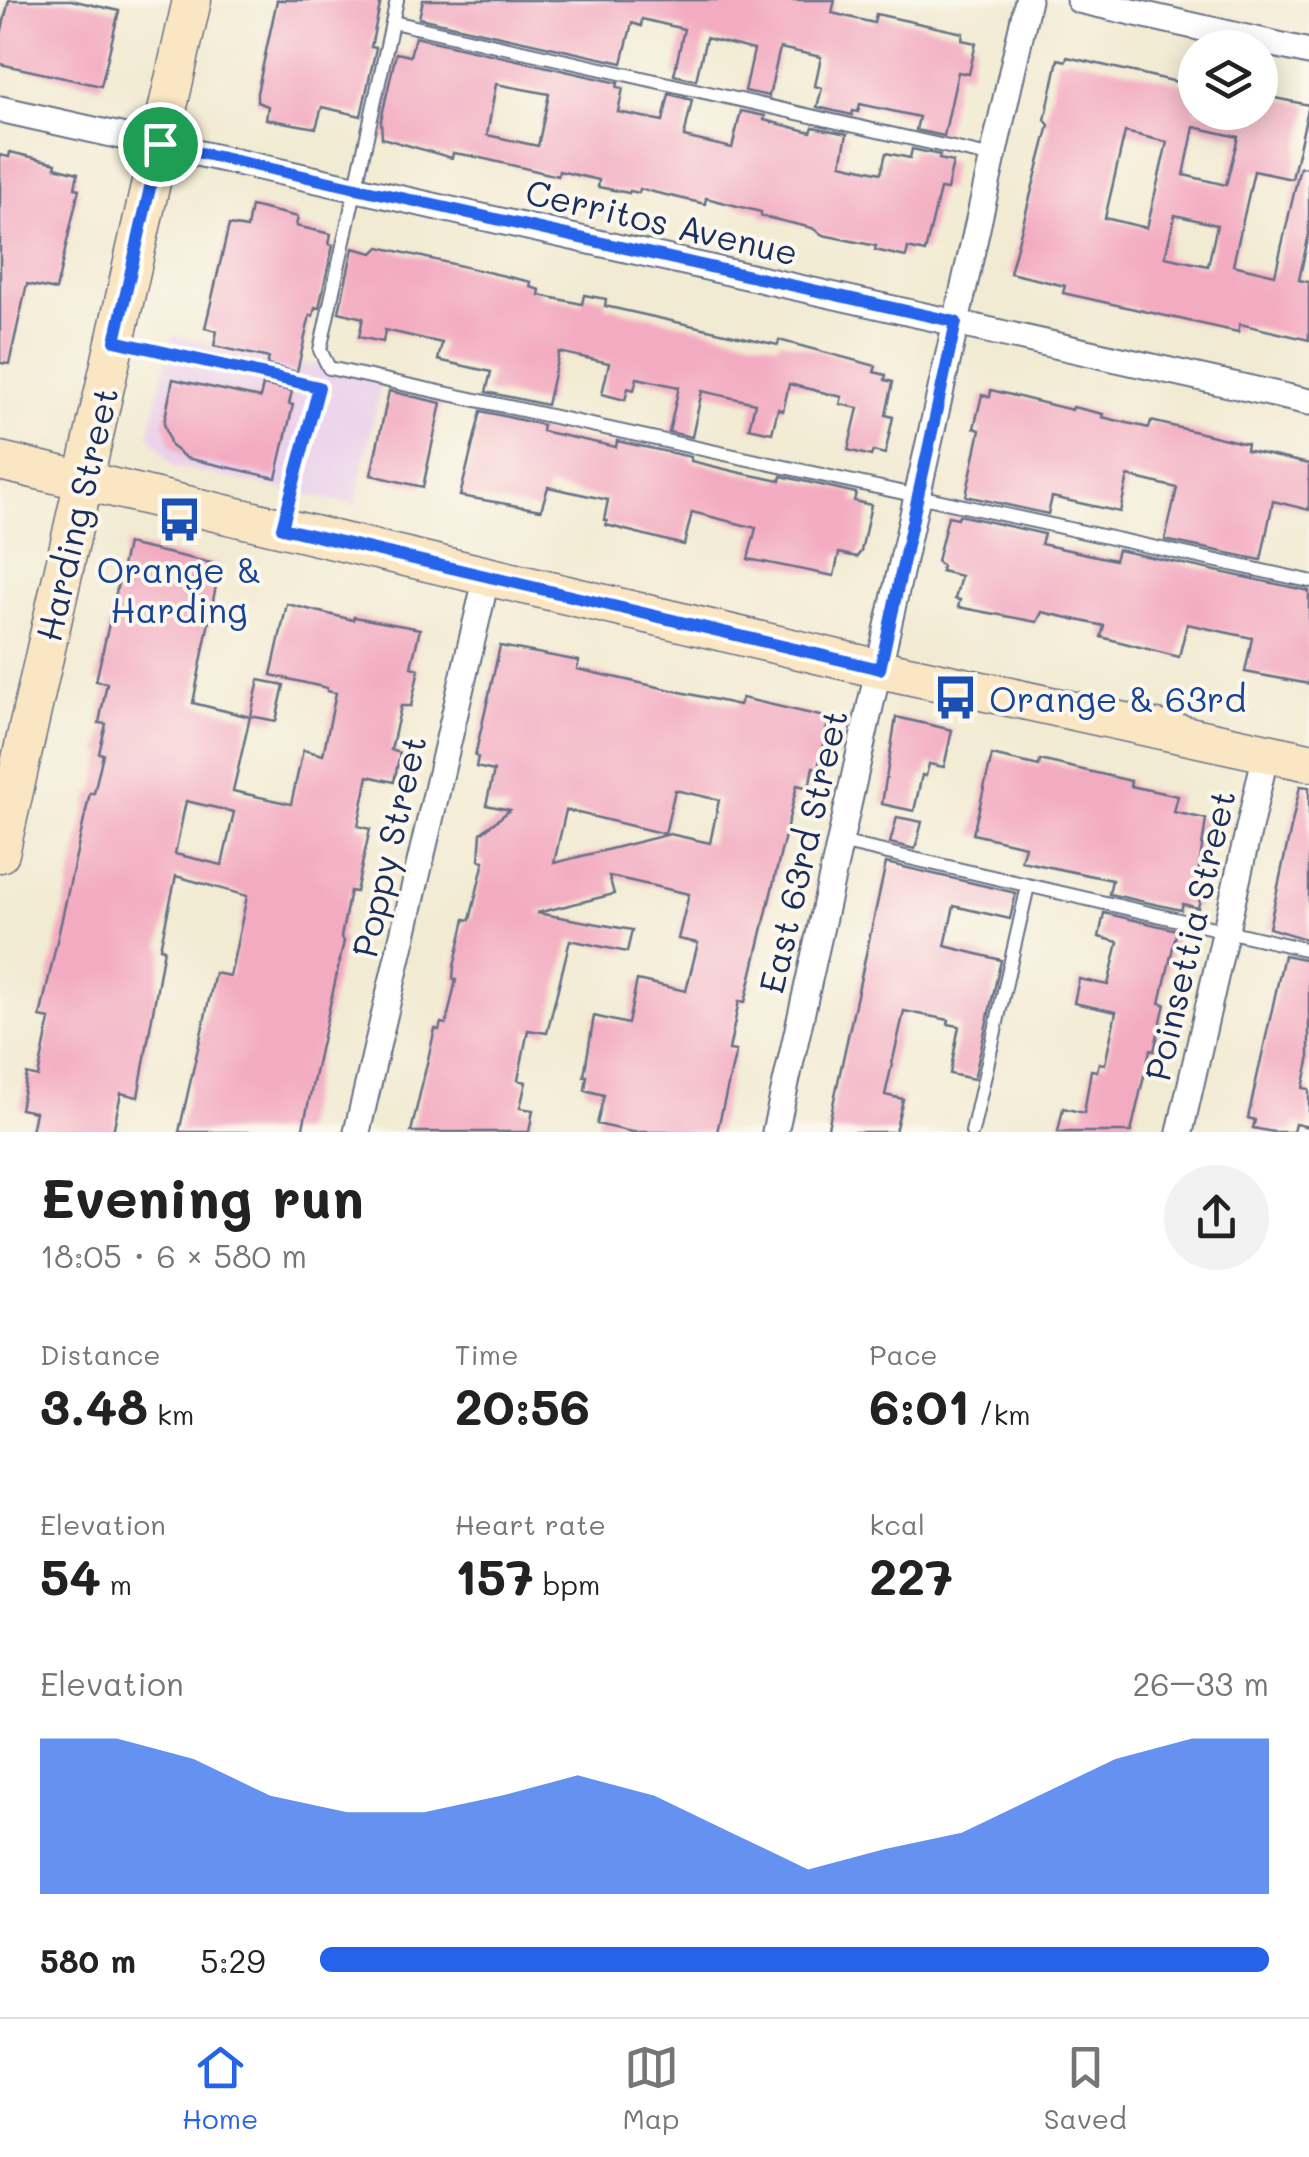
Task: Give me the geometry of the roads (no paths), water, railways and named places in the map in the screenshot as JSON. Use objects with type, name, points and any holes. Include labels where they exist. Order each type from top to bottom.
[{"type":"street","name":"Harding Street","points":[[1,846],[192,0]]},
{"type":"street","name":"East 63rd Street","points":[[774,1132],[1028,0]]},
{"type":"street","points":[[1079,0],[1309,52]]},
{"type":"street","name":"Cerritos Avenue","points":[[0,109],[1309,402]]},
{"type":"street","points":[[0,461],[880,669],[1309,762]]},
{"type":"street","name":"Poppy Street","points":[[358,1132],[486,576]]},
{"type":"street","name":"Poinsettia Street","points":[[1180,1132],[1266,753]]},
{"type":"lane","points":[[397,0],[320,350],[329,368],[1309,582]]},
{"type":"lane","points":[[392,22],[992,157]]},
{"type":"lane","points":[[115,341],[319,387],[282,528]]},
{"type":"lane","points":[[840,842],[1309,950]]},
{"type":"lane","points":[[972,1132],[1028,886]]},
{"type":"place","name":"Orange & Harding","points":[[179,519]]},
{"type":"place","name":"Orange & 63rd","points":[[956,698]]}]
